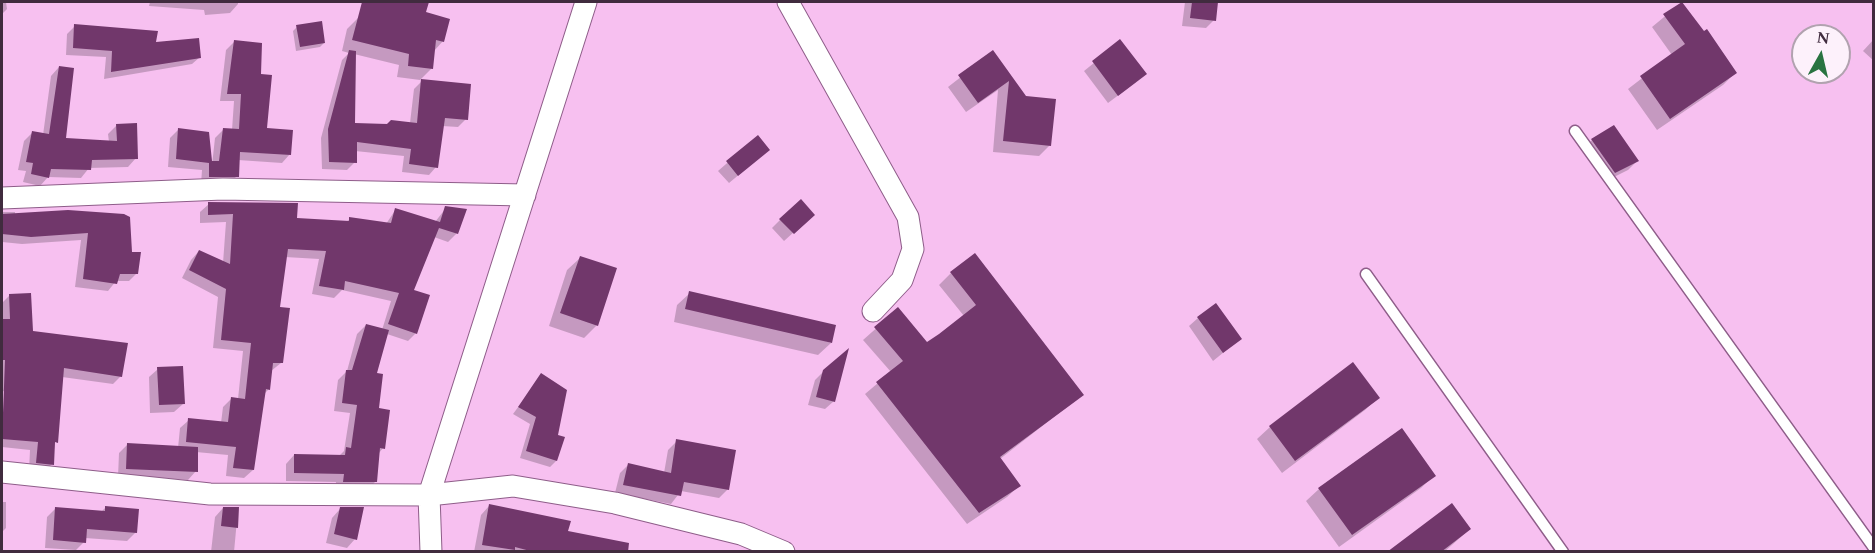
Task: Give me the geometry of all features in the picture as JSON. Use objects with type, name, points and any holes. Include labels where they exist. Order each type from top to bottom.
[{"type":"street","points":[[431,552],[429,495],[586,2]]},
{"type":"street","points":[[788,2],[908,217],[914,249],[902,280],[873,311]]},
{"type":"street","points":[[2,198],[223,189],[525,195]]},
{"type":"street","points":[[2,472],[210,494],[429,495],[513,486],[615,503],[741,534],[784,552]]},
{"type":"lane","points":[[1575,131],[1874,548]]},
{"type":"lane","points":[[1366,274],[1563,552]]},
{"type":"building","points":[[362,2],[429,2],[426,12],[450,19],[444,42],[436,40],[433,69],[408,66],[409,54],[352,40]]},
{"type":"building","points":[[1192,2],[1218,2],[1216,21],[1190,18]]},
{"type":"building","points":[[1682,2],[1704,31],[1707,29],[1737,73],[1670,119],[1640,76],[1685,44],[1663,14]]},
{"type":"building","points":[[322,21],[325,43],[300,47],[296,25]]},
{"type":"building","points":[[74,24],[158,31],[156,42],[199,38],[201,58],[111,72],[112,51],[73,48]]},
{"type":"building","points":[[1120,39],[1147,74],[1118,96],[1092,61]]},
{"type":"building","points":[[234,40],[262,43],[261,74],[272,75],[267,128],[293,130],[291,155],[240,152],[239,177],[209,177],[209,163],[176,159],[178,128],[209,132],[212,161],[219,161],[223,128],[239,129],[241,94],[227,94]]},
{"type":"building","points":[[349,50],[356,51],[355,123],[387,124],[391,120],[417,123],[421,79],[471,84],[468,120],[445,118],[438,168],[409,164],[411,149],[357,142],[357,163],[329,162],[328,129]]},
{"type":"building","points":[[993,50],[1026,96],[1056,99],[1051,146],[1003,141],[1009,81],[978,103],[958,75]]},
{"type":"building","points":[[59,66],[74,68],[66,138],[117,141],[116,124],[137,123],[138,159],[92,160],[91,170],[51,169],[49,178],[31,174],[33,163],[26,162],[32,131],[49,134]]},
{"type":"building","points":[[1614,125],[1639,161],[1615,173],[1591,139]]},
{"type":"building","points":[[758,135],[770,150],[738,176],[726,161]]},
{"type":"building","points":[[801,199],[815,215],[794,234],[779,219]]},
{"type":"building","points":[[208,202],[298,203],[297,218],[349,221],[349,217],[391,223],[395,208],[440,222],[445,206],[467,209],[458,234],[439,228],[414,290],[430,295],[417,334],[388,324],[399,293],[345,281],[344,290],[319,286],[326,251],[288,249],[280,307],[290,308],[283,363],[273,363],[270,390],[266,389],[254,470],[233,468],[236,447],[186,442],[188,418],[228,422],[231,397],[245,399],[251,343],[221,340],[226,289],[189,270],[199,250],[230,264],[233,214],[208,215]]},
{"type":"building","points":[[68,210],[124,214],[130,217],[132,252],[141,252],[138,274],[120,274],[117,284],[83,279],[88,233],[31,237],[2,234],[2,214]]},
{"type":"building","points":[[975,253],[1084,395],[1000,457],[1021,486],[979,513],[876,382],[903,361],[874,327],[898,307],[927,342],[939,334],[976,305],[950,272]]},
{"type":"building","points":[[580,256],[617,268],[598,326],[560,313]]},
{"type":"building","points":[[689,291],[836,325],[832,343],[685,309]]},
{"type":"building","points":[[31,293],[33,331],[128,343],[122,377],[64,368],[54,465],[36,463],[38,442],[2,439],[5,360],[2,360],[2,319],[10,319],[9,294]]},
{"type":"building","points":[[1216,303],[1242,339],[1223,353],[1197,317]]},
{"type":"building","points":[[366,324],[389,330],[377,373],[383,374],[379,408],[390,410],[385,449],[380,448],[377,482],[343,482],[344,474],[294,473],[294,454],[345,455],[346,447],[351,448],[357,405],[342,403],[346,370],[352,370]]},
{"type":"building","points":[[849,348],[835,402],[816,397],[823,370]]},
{"type":"building","points":[[1353,362],[1380,398],[1295,461],[1269,426]]},
{"type":"building","points":[[183,366],[185,404],[159,405],[157,367]]},
{"type":"building","points":[[541,373],[567,390],[558,435],[565,437],[557,461],[526,451],[536,417],[518,407]]},
{"type":"building","points":[[1402,428],[1436,476],[1352,535],[1318,488]]},
{"type":"building","points":[[676,439],[736,450],[729,490],[684,482],[681,496],[623,485],[628,463],[671,473]]},
{"type":"building","points":[[127,443],[198,447],[198,472],[126,469]]},
{"type":"building","points":[[1452,503],[1471,529],[1441,552],[1387,552]]},
{"type":"building","points":[[489,504],[571,521],[568,531],[629,543],[628,552],[534,552],[515,547],[515,550],[482,545]]},
{"type":"building","points":[[105,506],[139,509],[137,533],[87,529],[86,543],[53,540],[55,507],[105,511]]},
{"type":"building","points":[[223,507],[239,507],[238,528],[221,526]]},
{"type":"building","points":[[340,507],[364,507],[357,540],[334,534]]}]
